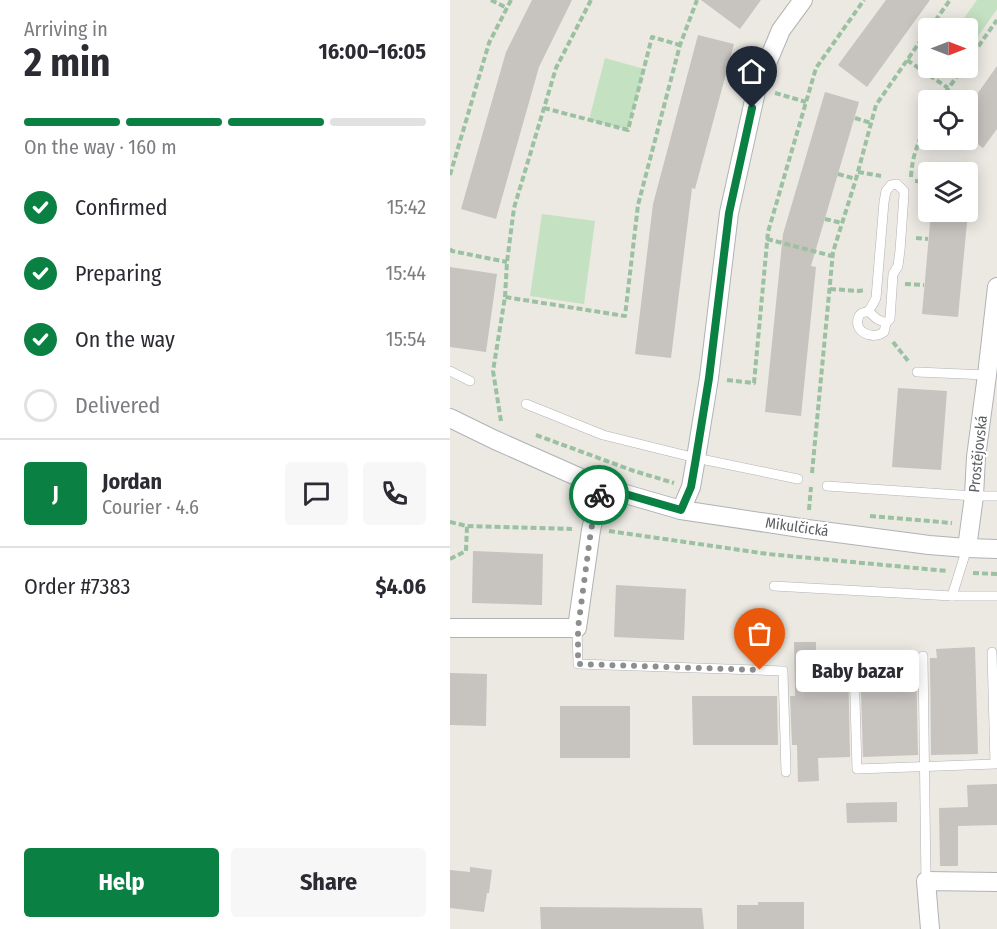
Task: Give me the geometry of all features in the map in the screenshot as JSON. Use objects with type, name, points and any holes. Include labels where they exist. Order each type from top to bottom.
[{"type":"street","points":[[681,510],[691,487],[709,378],[729,213],[757,87],[781,30],[802,0]]},
{"type":"street","name":"Prostějovská","points":[[967,548],[997,287]]},
{"type":"street","name":"Mikulčická","points":[[450,418],[601,487],[681,510],[929,545],[997,549]]},
{"type":"street","points":[[450,628],[578,628],[591,530],[601,487]]},
{"type":"street","points":[[930,929],[926,881],[997,882]]},
{"type":"lane","points":[[897,184],[904,191],[902,220],[900,253],[894,274],[890,319],[884,332],[878,336],[865,334],[859,325],[859,317],[868,311],[876,298],[882,219],[886,191],[891,185],[897,184]]},
{"type":"lane","points":[[882,219],[902,220]]},
{"type":"lane","points":[[879,251],[900,253]]},
{"type":"lane","points":[[876,298],[891,299]]},
{"type":"lane","points":[[868,311],[886,324]]},
{"type":"lane","points":[[450,371],[470,381]]},
{"type":"lane","points":[[917,372],[987,375]]},
{"type":"lane","points":[[526,404],[603,435],[696,458],[798,479]]},
{"type":"lane","points":[[827,486],[997,496]]},
{"type":"lane","points":[[952,596],[967,548]]},
{"type":"lane","points":[[774,586],[952,596],[997,596]]},
{"type":"lane","points":[[578,628],[578,664],[783,671],[786,772]]},
{"type":"lane","points":[[854,664],[857,769],[995,764],[992,652]]},
{"type":"lane","points":[[923,656],[926,881]]},
{"type":"path","points":[[491,0],[507,8]]},
{"type":"path","points":[[450,175],[489,43],[511,0]]},
{"type":"path","points":[[501,421],[493,371],[505,297],[514,208],[556,68],[591,0]]},
{"type":"path","points":[[505,297],[625,316],[638,205],[680,45],[697,0]]},
{"type":"path","points":[[709,378],[754,383],[768,232],[816,68],[864,0]]},
{"type":"path","points":[[937,18],[950,0]]},
{"type":"path","points":[[978,47],[997,20]]},
{"type":"path","points":[[544,108],[627,130],[652,37],[680,45]]},
{"type":"path","points":[[813,460],[832,256],[876,105],[918,44]]},
{"type":"path","points":[[907,60],[948,88],[956,78]]},
{"type":"path","points":[[757,87],[806,102]]},
{"type":"path","points":[[855,118],[871,123]]},
{"type":"path","points":[[838,174],[856,179]]},
{"type":"path","points":[[910,180],[918,181]]},
{"type":"path","points":[[825,219],[842,223]]},
{"type":"path","points":[[767,239],[832,256]]},
{"type":"path","points":[[450,249],[507,262]]},
{"type":"path","points":[[902,284],[924,285]]},
{"type":"path","points":[[533,434],[663,481],[691,487]]},
{"type":"path","points":[[450,522],[467,526],[618,531],[768,554],[997,574]]},
{"type":"path","points":[[450,559],[466,551],[467,526]]},
{"type":"green space","points":[[977,0],[997,0],[997,9],[978,36],[978,18],[964,18]]},
{"type":"green space","points":[[605,58],[644,69],[628,130],[589,120]]},
{"type":"green space","points":[[542,214],[595,221],[584,304],[530,296]]},
{"type":"building","points":[[532,0],[572,0],[539,67],[496,219],[461,209],[506,52]]},
{"type":"building","points":[[701,0],[761,0],[740,29]]},
{"type":"building","points":[[886,0],[930,0],[867,87],[838,65]]},
{"type":"building","points":[[698,35],[734,44],[695,189],[692,188],[671,358],[635,354],[653,204]]},
{"type":"building","points":[[997,66],[997,129],[983,148],[978,144],[978,93]]},
{"type":"building","points":[[825,92],[859,102],[811,266],[816,267],[801,416],[765,412],[783,234]]},
{"type":"building","points":[[930,222],[967,222],[958,317],[922,314]]},
{"type":"building","points":[[450,267],[497,274],[486,352],[450,347]]},
{"type":"building","points":[[898,388],[947,391],[941,470],[892,467]]},
{"type":"building","points":[[473,551],[543,554],[542,605],[472,603]]},
{"type":"building","points":[[616,585],[686,589],[684,640],[614,637]]},
{"type":"building","points":[[794,642],[816,642],[816,661],[848,661],[850,757],[818,758],[819,781],[798,782],[797,745],[792,745],[790,696],[795,696]]},
{"type":"building","points":[[975,647],[978,754],[931,755],[930,658],[937,658],[936,649]]},
{"type":"building","points":[[916,659],[918,755],[863,757],[860,661]]},
{"type":"building","points":[[450,673],[487,674],[486,726],[450,725]]},
{"type":"building","points":[[692,696],[777,696],[778,745],[693,745]]},
{"type":"building","points":[[560,706],[630,706],[630,758],[560,758]]},
{"type":"building","points":[[997,784],[997,825],[958,826],[958,866],[940,866],[939,808],[968,807],[967,785]]},
{"type":"building","points":[[897,802],[897,822],[847,823],[846,803]]},
{"type":"building","points":[[470,867],[492,870],[484,912],[450,908],[450,870],[470,872]]},
{"type":"building","points":[[758,902],[804,902],[804,929],[737,929],[737,905],[758,905]]},
{"type":"building","points":[[540,907],[702,908],[704,929],[541,929]]},
{"type":"way so far","points":[[599,495],[591,530],[578,628],[578,664],[760,670]]},
{"type":"place","name":"Baby bazar","points":[[760,670]]},
{"type":"route","points":[[599,495],[601,487],[681,510],[691,487],[709,378],[729,213],[752,108]]}]
